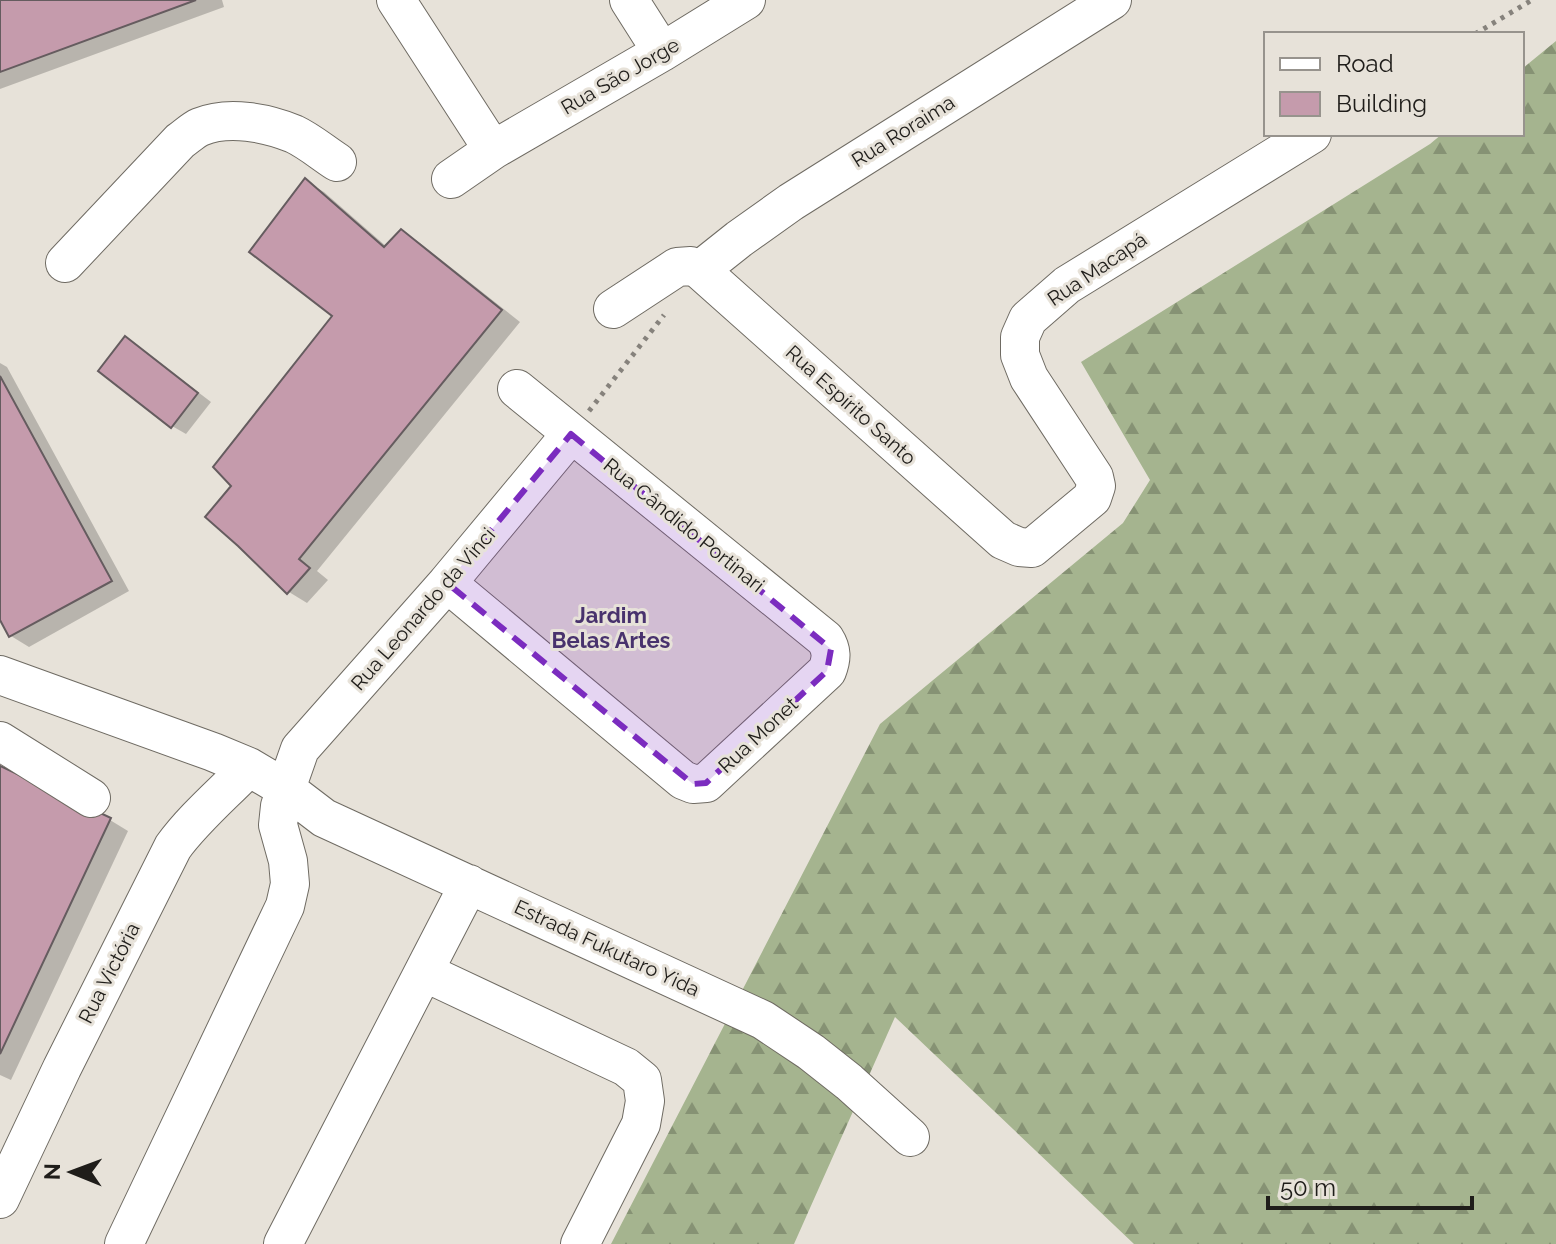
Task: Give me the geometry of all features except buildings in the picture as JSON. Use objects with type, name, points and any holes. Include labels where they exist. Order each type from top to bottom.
[{"type":"street","points":[[396,0],[493,150]]},
{"type":"street","points":[[629,0],[662,52]]},
{"type":"street","name":"Rua São Jorge","points":[[451,179],[493,150],[746,0]]},
{"type":"street","name":"Rua Roraima","points":[[613,309],[677,267],[691,266],[700,270],[791,202],[1112,0]]},
{"type":"street","points":[[65,263],[180,141],[199,127],[219,122],[265,124],[296,135],[337,162]]},
{"type":"street","name":"Rua Macapá","points":[[1003,540],[1019,547],[1032,548],[1092,498],[1096,486],[1094,477],[1029,378],[1020,355],[1020,337],[1028,319],[1067,285],[1309,136]]},
{"type":"street","name":"Rua Espírito Santo","points":[[700,270],[1003,540]]},
{"type":"street","name":"Rua Cândido Portinari","points":[[517,389],[825,639],[831,649],[827,671]]},
{"type":"street","name":"Rua Leonardo da Vinci","points":[[286,789],[300,749],[447,583],[571,434]]},
{"type":"street","name":"Rua Monet","points":[[447,583],[683,780],[693,784],[706,783],[827,671]]},
{"type":"street","name":"Estrada Fukutaro Yida","points":[[0,675],[249,767],[286,789],[324,818],[763,1020],[849,1082],[910,1137]]},
{"type":"street","points":[[0,741],[91,798]]},
{"type":"street","name":"Rua Victória","points":[[0,1199],[173,847],[186,829],[249,767]]},
{"type":"street","points":[[124,1244],[285,906],[290,884],[288,861],[278,825],[286,789]]},
{"type":"street","points":[[283,1244],[469,884]]},
{"type":"street","points":[[424,972],[626,1067],[642,1080],[645,1101],[641,1124],[580,1244]]},
{"type":"path","points":[[1478,32],[1532,0]]},
{"type":"path","points":[[571,434],[700,270]]},
{"type":"highlighted area","points":[[571,434],[831,649],[827,671],[706,783],[693,784],[447,583]]},
{"type":"green space","points":[[1556,41],[1556,1244],[1134,1244],[895,1017],[794,1244],[611,1244],[880,724],[1123,523],[1150,480],[1081,362],[1440,136],[1524,136],[1524,67]]},
{"type":"district","name":"Jardim Belas Artes","points":[[611,628]]}]
